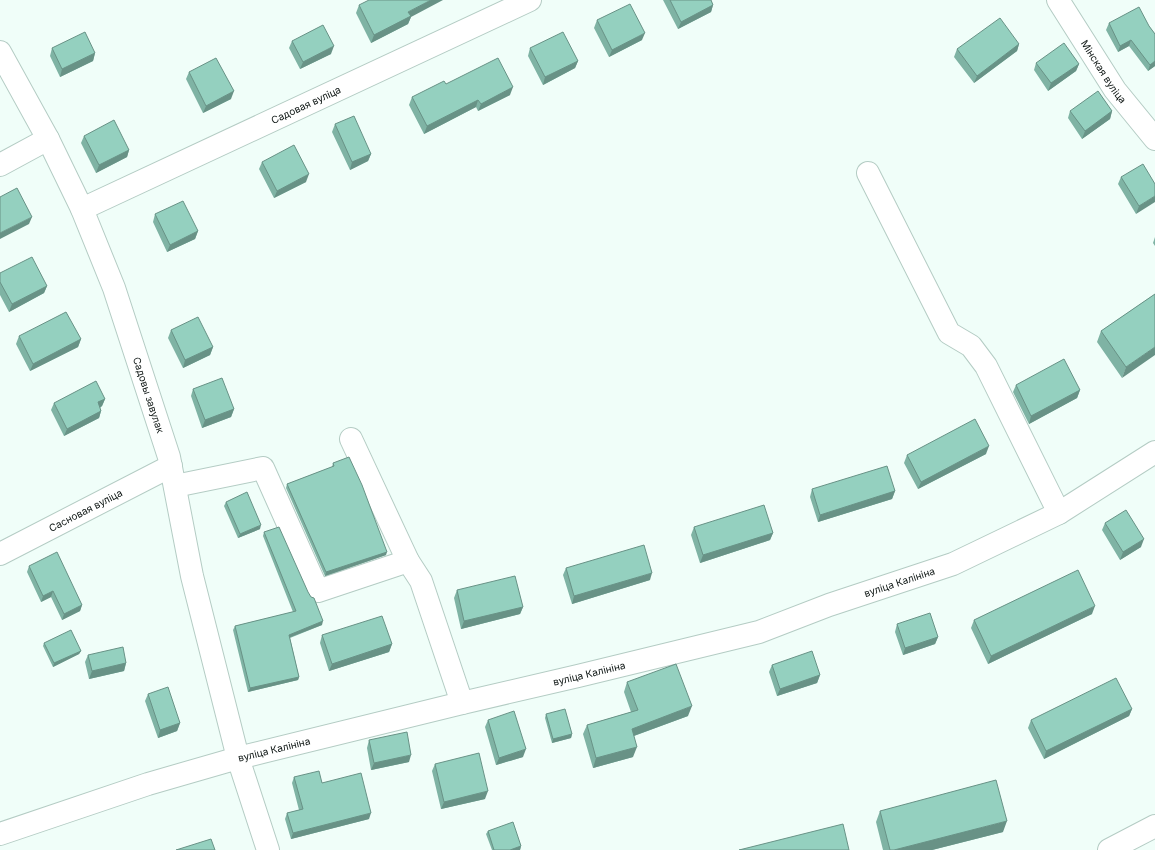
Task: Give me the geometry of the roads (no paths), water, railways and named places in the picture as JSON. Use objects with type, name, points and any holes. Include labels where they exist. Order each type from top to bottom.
[{"type":"street","name":"Садовая вуліца","points":[[82,209],[530,0]]},
{"type":"street","name":"Мінская вуліца","points":[[1058,0],[1115,90],[1155,139]]},
{"type":"street","name":"Садовы завулак","points":[[0,52],[48,139],[82,209],[114,288],[169,457],[192,576],[238,758],[268,850]]},
{"type":"street","points":[[0,165],[48,139]]},
{"type":"street","points":[[868,173],[949,333],[971,346],[986,366],[1059,513]]},
{"type":"street","points":[[351,440],[408,560],[421,581],[462,703]]},
{"type":"street","name":"вуліца Калініна","points":[[0,834],[148,784],[238,758],[759,632],[836,602],[953,564],[1059,513],[1155,452]]},
{"type":"street","name":"Сасновая вуліца","points":[[0,554],[173,476],[263,468],[318,591],[408,560]]},
{"type":"street","points":[[1109,850],[1155,826]]}]
